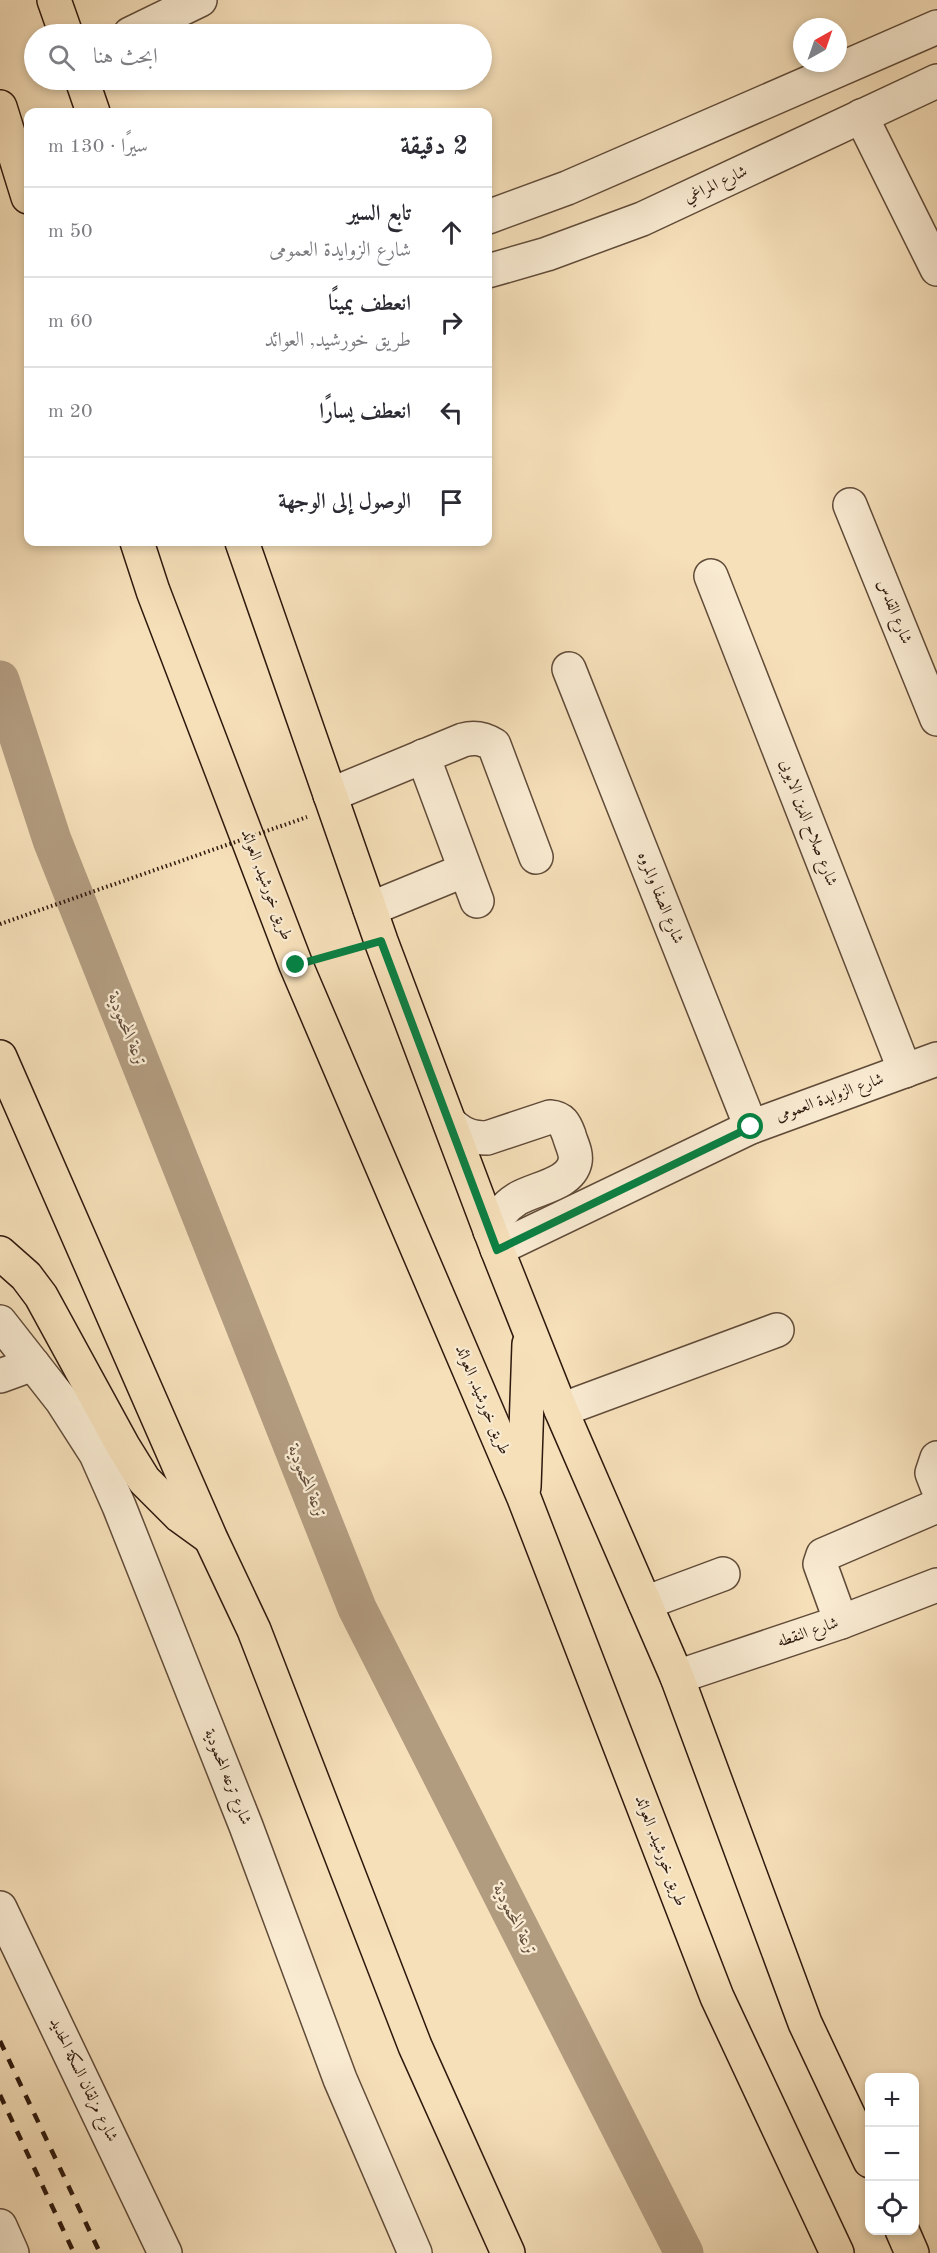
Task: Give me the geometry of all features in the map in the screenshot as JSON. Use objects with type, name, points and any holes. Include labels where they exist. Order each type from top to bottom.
[{"type":"main road","points":[[54,0],[62,24]]},
{"type":"main road","points":[[85,90],[92,108]]},
{"type":"main road","points":[[0,107],[24,184]]},
{"type":"main road","name":"طريق خورشيد, العوائد","points":[[138,546],[153,591],[296,965],[524,1498],[717,1997],[837,2253]]},
{"type":"main road","points":[[243,546],[381,941],[494,1240],[561,1410],[677,1677],[805,2023],[865,2150]]},
{"type":"main road","points":[[0,1057],[211,1539],[254,1630],[416,2046],[508,2253]]},
{"type":"main road","points":[[0,1253],[26,1276],[41,1296],[144,1480],[167,1505],[211,1539]]},
{"type":"main road","points":[[524,1498],[529,1330]]},
{"type":"main road","points":[[904,2235],[912,2253]]},
{"type":"street","points":[[151,24],[200,0]]},
{"type":"street","points":[[492,216],[567,188],[937,27]]},
{"type":"street","name":"شارع المراغي","points":[[492,271],[547,254],[642,219],[937,81]]},
{"type":"street","points":[[861,116],[937,269]]},
{"type":"street","name":"شارع القدس","points":[[850,504],[937,719]]},
{"type":"street","name":"شارع صلاح الدين الايوبى","points":[[711,576],[905,1071]]},
{"type":"street","name":"شارع الصفا والمروه","points":[[569,669],[751,1127]]},
{"type":"street","points":[[330,795],[471,738],[487,740],[494,745],[536,857]]},
{"type":"street","points":[[423,756],[477,901]]},
{"type":"street","points":[[370,909],[465,870]]},
{"type":"street","name":"شارع الزوايدة العمومى","points":[[494,1240],[751,1127],[937,1059]]},
{"type":"street","points":[[450,1123],[457,1130],[477,1138],[487,1138],[550,1117],[556,1118],[566,1126],[576,1157],[573,1168],[567,1177],[529,1193],[507,1206],[494,1240]]},
{"type":"street","name":"شارع ترعه المحمودية","points":[[0,1322],[62,1401],[96,1455],[119,1506],[246,1826],[340,2079],[415,2253]]},
{"type":"street","points":[[561,1410],[777,1330]]},
{"type":"street","points":[[0,1376],[33,1364]]},
{"type":"street","points":[[937,1458],[932,1473],[937,1486]]},
{"type":"street","points":[[841,1622],[820,1564],[823,1555],[937,1506]]},
{"type":"street","points":[[645,1603],[723,1574]]},
{"type":"street","name":"شارع النقطه","points":[[677,1677],[841,1622],[937,1585]]},
{"type":"street","name":"شارع مزلقان السكة الحديد","points":[[0,1908],[165,2253]]},
{"type":"street","points":[[0,2226],[12,2253]]},
{"type":"path","points":[[0,924],[307,817]]},
{"type":"path","points":[[296,965],[381,941]]},
{"type":"waterway","name":"ترعة المحمودية","points":[[0,680],[52,840],[357,1608],[684,2253]]},
{"type":"railway","points":[[0,2041],[100,2253]]},
{"type":"railway","points":[[0,2095],[74,2253]]},
{"type":"route","points":[[296,965],[381,941],[497,1250],[751,1127]]}]
